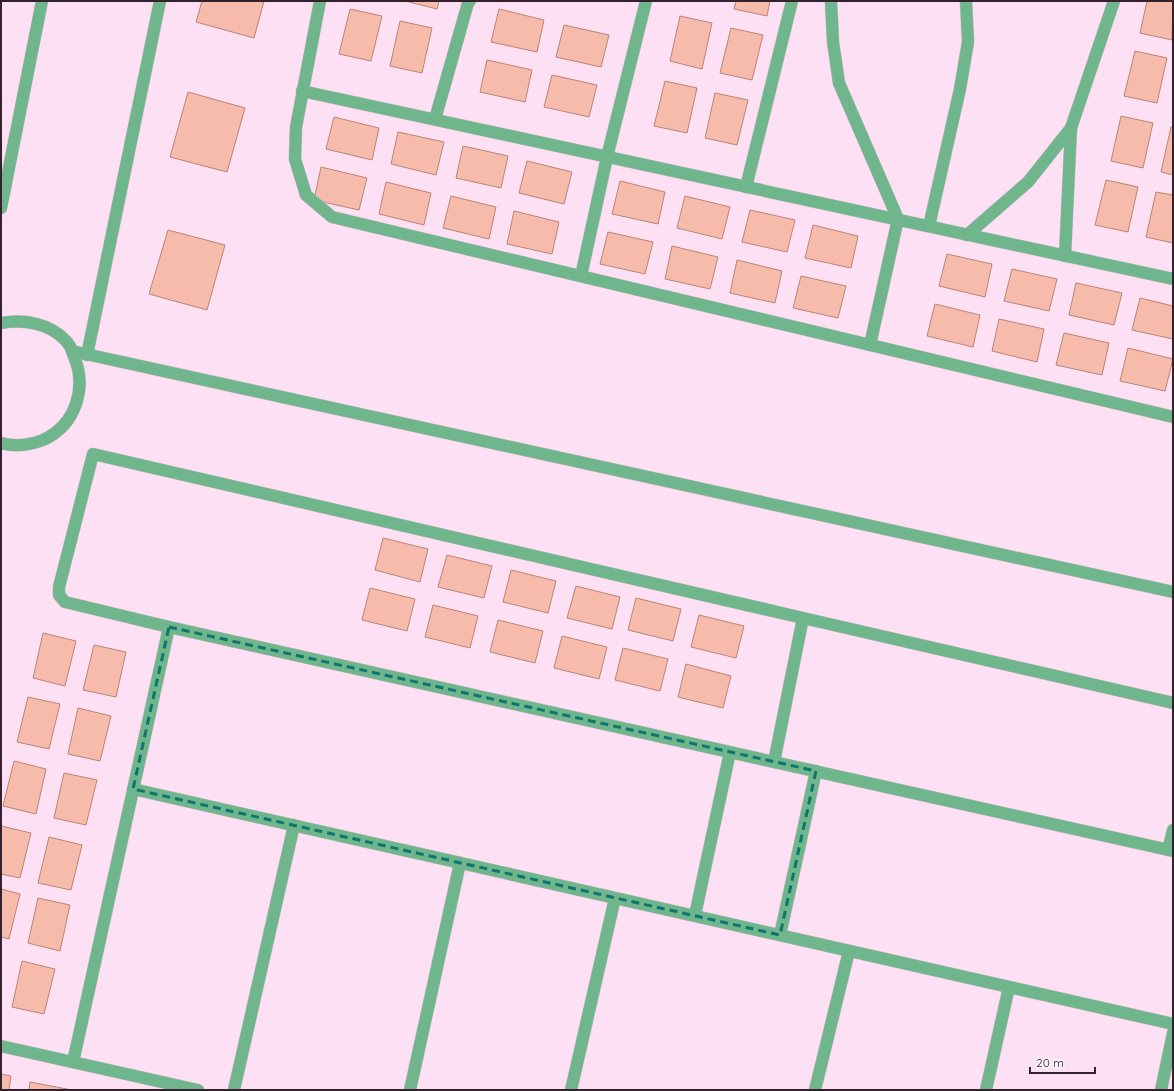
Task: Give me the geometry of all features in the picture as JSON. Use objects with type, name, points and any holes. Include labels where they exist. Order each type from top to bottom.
[{"type":"street","points":[[1,208],[42,1]]},
{"type":"street","points":[[87,355],[160,1]]},
{"type":"street","points":[[320,1],[296,127],[295,159],[306,195],[332,217],[1173,417]]},
{"type":"street","points":[[435,119],[468,3],[470,1]]},
{"type":"street","points":[[581,276],[607,157],[646,1]]},
{"type":"street","points":[[746,187],[792,1]]},
{"type":"street","points":[[831,1],[833,42],[839,83],[898,220],[870,345]]},
{"type":"street","points":[[929,226],[960,89],[968,42],[966,1]]},
{"type":"street","points":[[1065,256],[1071,128],[1114,1]]},
{"type":"street","points":[[302,91],[1173,279]]},
{"type":"street","points":[[967,234],[1028,182],[1071,128]]},
{"type":"street","points":[[1,323],[13,320],[27,321],[40,325],[66,341],[78,364],[80,378],[80,392],[76,405],[69,418],[60,429],[49,437],[36,442],[22,445],[1,443]]},
{"type":"street","points":[[72,351],[1173,592]]},
{"type":"street","points":[[1173,703],[93,454],[59,587],[59,595],[65,602],[170,627],[1170,850],[1173,830]]},
{"type":"street","points":[[774,762],[803,618]]},
{"type":"street","points":[[73,1062],[170,627]]},
{"type":"street","points":[[695,915],[730,752]]},
{"type":"street","points":[[780,935],[816,771]]},
{"type":"street","points":[[133,789],[1173,1024]]},
{"type":"street","points":[[234,1090],[294,825]]},
{"type":"street","points":[[410,1090],[460,863]]},
{"type":"street","points":[[571,1090],[615,898]]},
{"type":"street","points":[[815,1090],[849,950]]},
{"type":"street","points":[[986,1090],[1009,986]]},
{"type":"street","points":[[1161,1090],[1173,1033]]},
{"type":"street","points":[[1,1046],[198,1090]]},
{"type":"highlighted area","points":[[169,627],[816,771],[780,935],[133,789]]},
{"type":"building","points":[[202,1],[264,1],[254,38],[196,22]]},
{"type":"building","points":[[405,1],[439,1],[437,9]]},
{"type":"building","points":[[736,1],[770,1],[767,16],[734,9]]},
{"type":"building","points":[[1147,1],[1173,1],[1172,40],[1140,33]]},
{"type":"building","points":[[350,9],[382,16],[371,61],[339,54]]},
{"type":"building","points":[[499,9],[544,20],[537,52],[491,42]]},
{"type":"building","points":[[680,16],[712,23],[702,69],[670,61]]},
{"type":"building","points":[[400,21],[432,28],[422,73],[390,66]]},
{"type":"building","points":[[564,25],[609,35],[601,67],[556,57]]},
{"type":"building","points":[[731,28],[763,35],[752,80],[720,73]]},
{"type":"building","points":[[1135,51],[1167,58],[1157,103],[1124,96]]},
{"type":"building","points":[[487,60],[532,70],[525,102],[480,92]]},
{"type":"building","points":[[552,75],[597,85],[589,117],[544,107]]},
{"type":"building","points":[[665,81],[697,88],[687,133],[654,126]]},
{"type":"building","points":[[188,92],[245,108],[227,172],[170,157]]},
{"type":"building","points":[[715,93],[748,100],[737,145],[705,138]]},
{"type":"building","points":[[1121,116],[1153,123],[1143,168],[1111,161]]},
{"type":"building","points":[[334,117],[379,128],[372,160],[326,149]]},
{"type":"building","points":[[1171,127],[1173,128],[1173,175],[1161,172]]},
{"type":"building","points":[[398,132],[444,142],[436,175],[391,164]]},
{"type":"building","points":[[463,146],[508,156],[501,188],[456,178]]},
{"type":"building","points":[[527,161],[572,172],[564,204],[519,193]]},
{"type":"building","points":[[321,167],[367,178],[359,210],[314,200]]},
{"type":"building","points":[[1106,180],[1138,187],[1128,232],[1095,225]]},
{"type":"building","points":[[620,181],[665,192],[658,224],[612,214]]},
{"type":"building","points":[[386,182],[431,193],[424,225],[379,214]]},
{"type":"building","points":[[1156,192],[1173,195],[1173,243],[1146,237]]},
{"type":"building","points":[[451,196],[496,207],[489,239],[443,228]]},
{"type":"building","points":[[685,196],[730,207],[722,239],[677,228]]},
{"type":"building","points":[[750,210],[795,220],[787,252],[742,242]]},
{"type":"building","points":[[514,211],[559,222],[552,254],[507,244]]},
{"type":"building","points":[[813,225],[858,236],[851,268],[805,258]]},
{"type":"building","points":[[168,230],[225,245],[207,310],[149,294]]},
{"type":"building","points":[[608,232],[653,242],[645,274],[600,264]]},
{"type":"building","points":[[672,246],[718,257],[710,289],[665,279]]},
{"type":"building","points":[[947,254],[992,264],[985,297],[939,286]]},
{"type":"building","points":[[737,260],[782,271],[775,303],[730,293]]},
{"type":"building","points":[[1012,269],[1057,279],[1049,311],[1004,301]]},
{"type":"building","points":[[801,276],[846,286],[838,318],[793,308]]},
{"type":"building","points":[[1076,283],[1122,293],[1114,325],[1069,315]]},
{"type":"building","points":[[1140,298],[1173,306],[1173,339],[1132,330]]},
{"type":"building","points":[[935,304],[980,315],[973,347],[927,336]]},
{"type":"building","points":[[999,319],[1044,329],[1037,362],[992,351]]},
{"type":"building","points":[[1064,333],[1109,343],[1102,375],[1056,365]]},
{"type":"building","points":[[1128,348],[1173,359],[1165,391],[1120,381]]},
{"type":"building","points":[[383,538],[428,549],[420,582],[375,570]]},
{"type":"building","points":[[447,555],[492,566],[484,598],[438,587]]},
{"type":"building","points":[[511,570],[556,581],[548,613],[503,602]]},
{"type":"building","points":[[576,586],[620,597],[612,629],[567,618]]},
{"type":"building","points":[[370,588],[415,599],[407,631],[362,620]]},
{"type":"building","points":[[636,598],[681,609],[673,641],[628,630]]},
{"type":"building","points":[[433,605],[478,616],[470,648],[425,637]]},
{"type":"building","points":[[699,615],[744,626],[736,658],[691,647]]},
{"type":"building","points":[[498,620],[543,631],[535,663],[490,652]]},
{"type":"building","points":[[43,633],[76,641],[65,686],[33,678]]},
{"type":"building","points":[[562,636],[607,647],[599,679],[554,668]]},
{"type":"building","points":[[94,645],[126,652],[116,697],[83,690]]},
{"type":"building","points":[[623,648],[668,659],[660,691],[615,680]]},
{"type":"building","points":[[686,664],[731,676],[723,708],[678,697]]},
{"type":"building","points":[[28,697],[60,704],[49,749],[17,742]]},
{"type":"building","points":[[78,708],[111,716],[100,761],[68,754]]},
{"type":"building","points":[[14,761],[46,769],[36,814],[3,806]]},
{"type":"building","points":[[64,773],[97,780],[86,825],[54,818]]},
{"type":"building","points":[[1,826],[31,833],[20,878],[1,874]]},
{"type":"building","points":[[49,837],[82,845],[71,890],[38,883]]},
{"type":"building","points":[[1,889],[20,894],[9,939],[1,937]]},
{"type":"building","points":[[38,898],[70,905],[60,951],[28,943]]},
{"type":"building","points":[[22,961],[55,969],[44,1014],[12,1007]]},
{"type":"building","points":[[1,1074],[11,1076],[9,1090],[1,1090]]},
{"type":"building","points":[[30,1082],[72,1090],[29,1090]]}]
